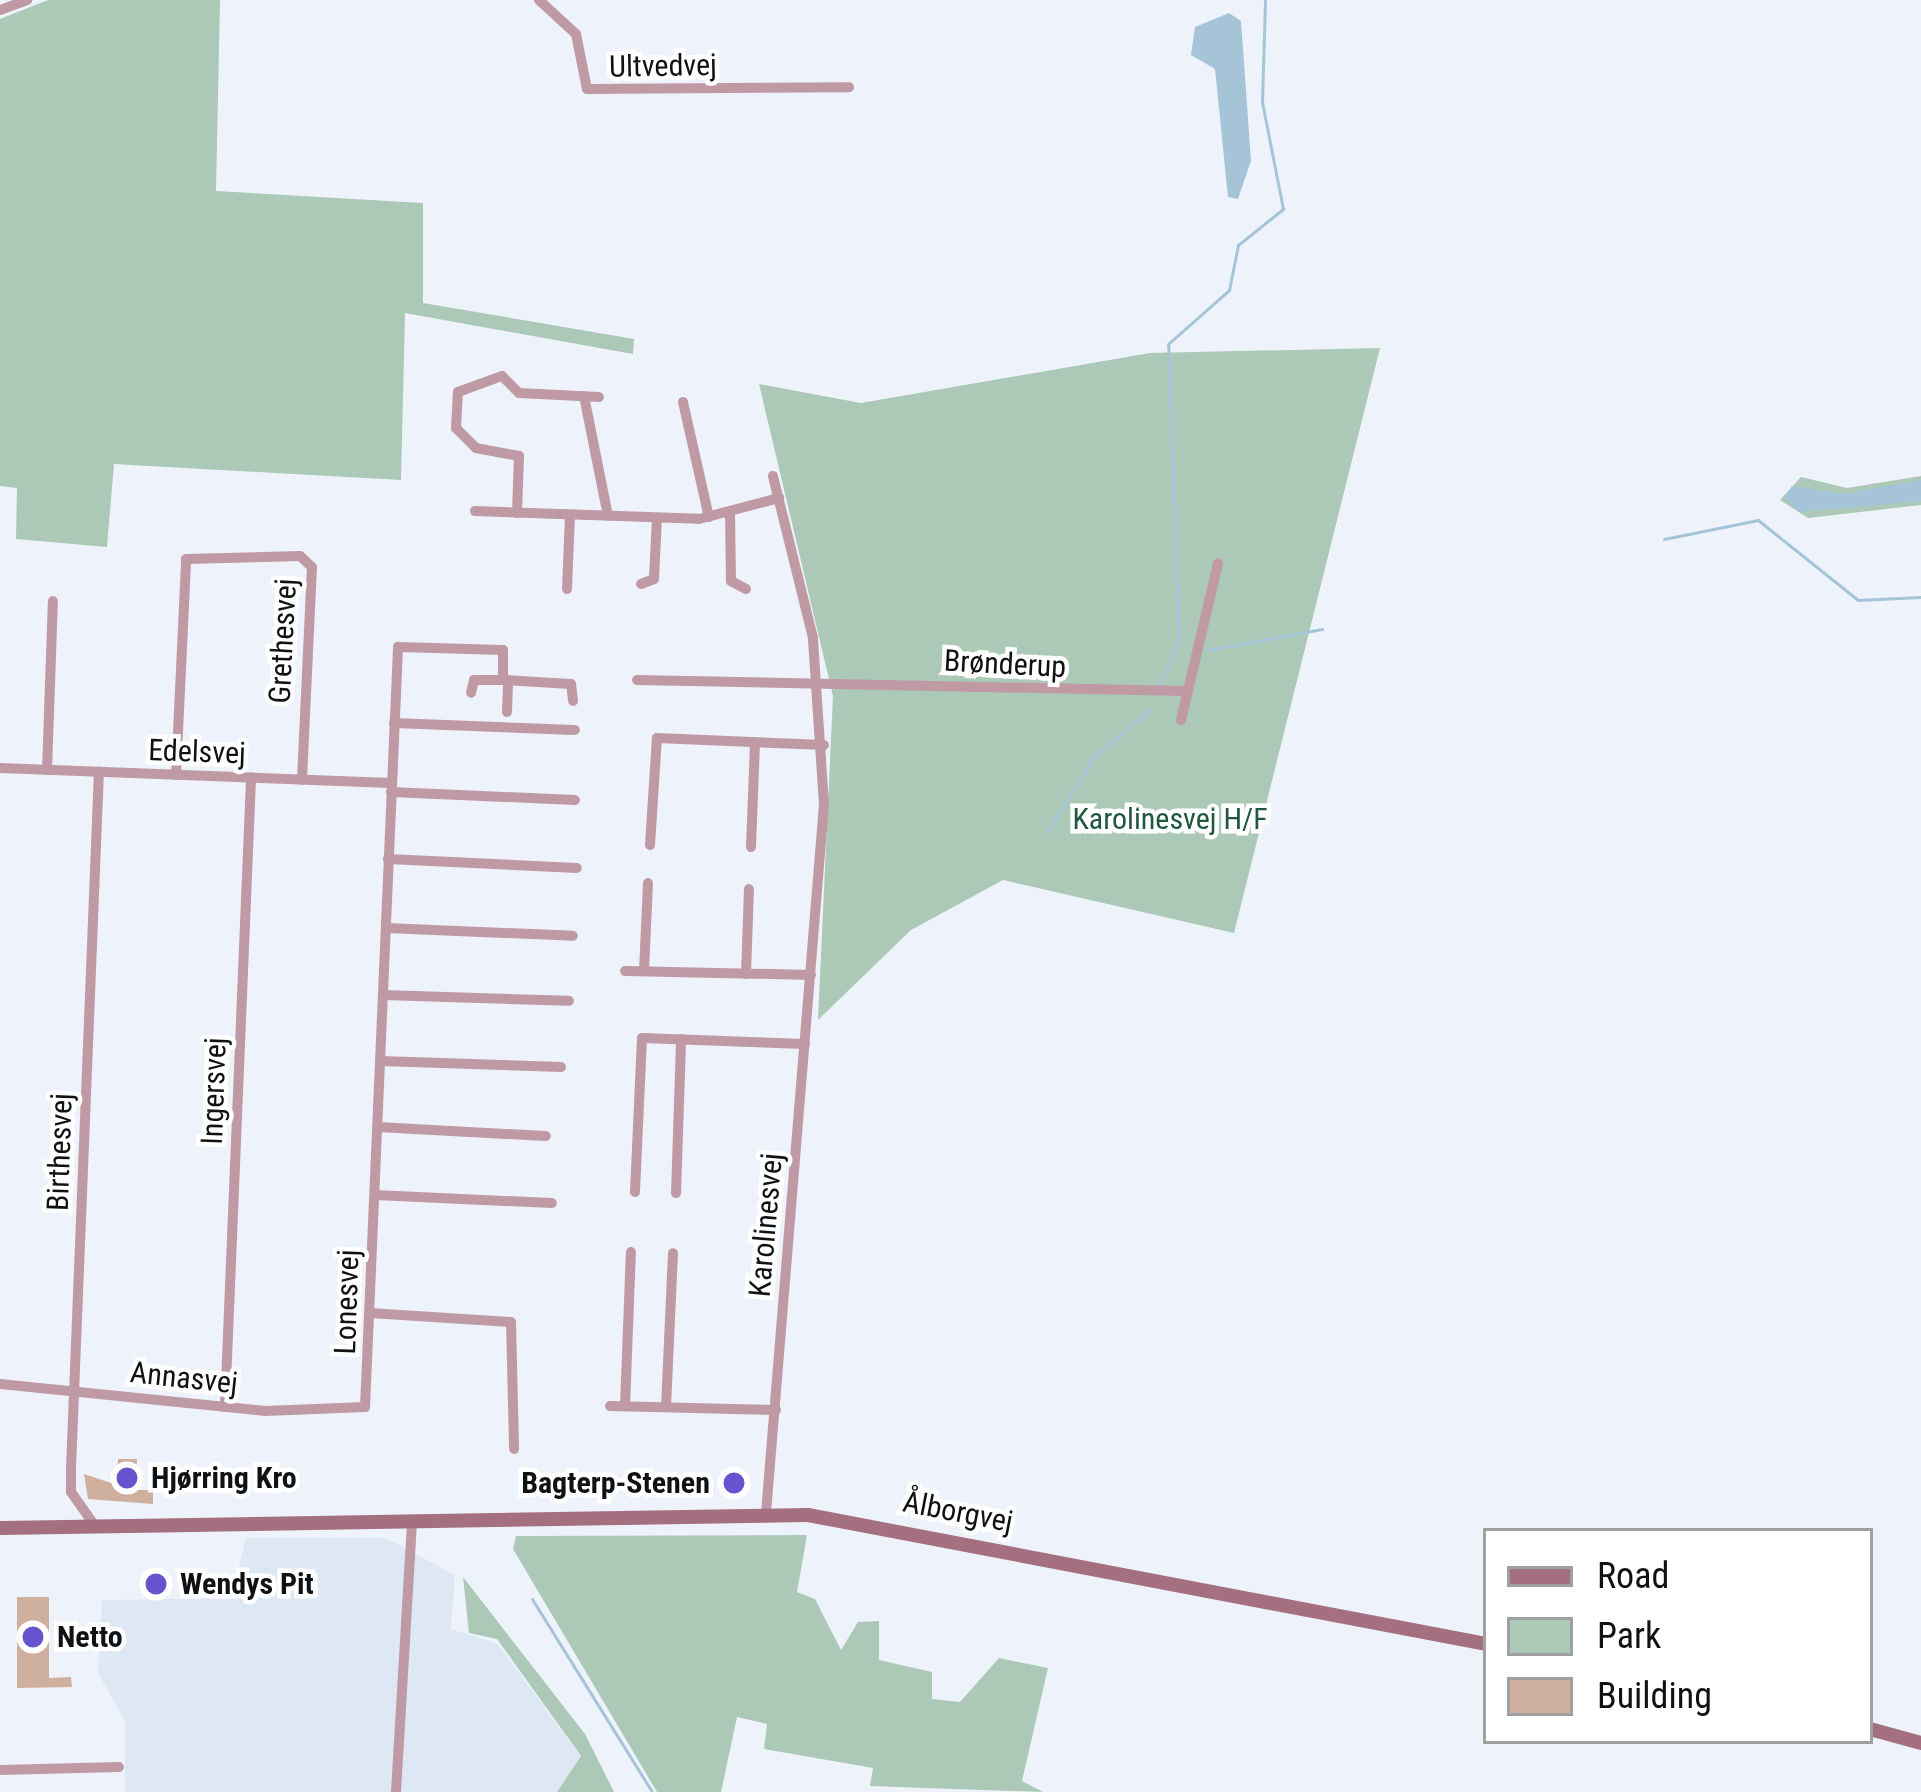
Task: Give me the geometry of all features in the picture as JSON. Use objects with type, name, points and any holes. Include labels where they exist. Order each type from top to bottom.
[{"type":"main road","name":"Ålborgvej","points":[[0,1528],[766,1513],[878,1523],[1483,1643]]},
{"type":"main road","points":[[1873,1730],[1921,1744]]},
{"type":"street","points":[[0,10],[27,0]]},
{"type":"street","name":"Ultvedvej","points":[[539,0],[576,34],[587,89],[849,87]]},
{"type":"street","points":[[517,513],[519,456],[474,447],[455,426],[457,394],[502,376],[519,393],[599,397]]},
{"type":"street","points":[[584,396],[608,516]]},
{"type":"street","points":[[683,402],[710,517]]},
{"type":"street","name":"Karolinesvej","points":[[766,1513],[811,975],[824,745],[819,680],[773,476]]},
{"type":"street","points":[[475,512],[710,517],[779,498]]},
{"type":"street","points":[[730,512],[731,584],[746,589]]},
{"type":"street","points":[[568,589],[571,515]]},
{"type":"street","points":[[641,584],[654,580],[657,518]]},
{"type":"street","name":"Grethesvej","points":[[176,775],[182,565],[199,552],[259,554],[312,567],[302,780]]},
{"type":"street","points":[[1180,721],[1218,563]]},
{"type":"street","points":[[46,770],[53,601]]},
{"type":"street","name":"Lonesvej","points":[[362,1410],[400,645],[500,649],[506,680]]},
{"type":"street","points":[[471,693],[475,680],[571,684],[573,701]]},
{"type":"street","points":[[506,680],[507,712]]},
{"type":"street","points":[[637,680],[819,680]]},
{"type":"street","name":"Brønderup","points":[[819,680],[1186,691]]},
{"type":"street","points":[[394,723],[575,730]]},
{"type":"street","points":[[650,845],[656,739],[824,745]]},
{"type":"street","points":[[752,847],[755,742]]},
{"type":"street","name":"Edelsvej","points":[[0,768],[391,788]]},
{"type":"street","name":"Birthesvej","points":[[95,1526],[71,1492],[99,772]]},
{"type":"street","name":"Ingersvej","points":[[225,1407],[251,778]]},
{"type":"street","points":[[391,788],[575,800]]},
{"type":"street","points":[[388,859],[577,868]]},
{"type":"street","points":[[644,971],[648,883]]},
{"type":"street","points":[[746,974],[749,889]]},
{"type":"street","points":[[386,928],[573,936]]},
{"type":"street","points":[[625,971],[811,975]]},
{"type":"street","points":[[383,995],[569,1001]]},
{"type":"street","points":[[676,1193],[681,1039]]},
{"type":"street","points":[[635,1192],[640,1040],[805,1044]]},
{"type":"street","points":[[380,1060],[560,1067]]},
{"type":"street","points":[[378,1127],[546,1136]]},
{"type":"street","points":[[375,1195],[553,1203]]},
{"type":"street","points":[[625,1406],[631,1252]]},
{"type":"street","points":[[666,1407],[674,1253]]},
{"type":"street","points":[[370,1313],[511,1322],[514,1449]]},
{"type":"street","name":"Annasvej","points":[[0,1384],[225,1407],[362,1410]]},
{"type":"street","points":[[610,1406],[776,1409]]},
{"type":"street","points":[[396,1792],[412,1519]]},
{"type":"street","points":[[0,1769],[119,1767]]},
{"type":"shaded area","points":[[246,1538],[386,1538],[455,1575],[451,1629],[498,1644],[581,1757],[557,1792],[125,1792],[125,1721],[98,1673],[102,1600],[231,1598]]},
{"type":"green space","points":[[48,0],[220,0],[216,191],[423,203],[423,303],[634,339],[633,354],[405,313],[401,480],[114,464],[107,547],[16,539],[17,488],[0,486],[0,19]]},
{"type":"green space","name":"Karolinesvej H/F","points":[[1380,348],[1234,933],[1003,880],[911,930],[818,1020],[833,696],[759,384],[861,403],[1150,353]]},
{"type":"green space","points":[[1921,476],[1921,505],[1808,518],[1780,500],[1801,477],[1847,488]]},
{"type":"green space","points":[[807,1535],[797,1592],[815,1599],[841,1650],[858,1622],[879,1621],[879,1660],[932,1672],[932,1699],[960,1702],[999,1658],[1048,1668],[1022,1781],[1043,1792],[870,1786],[873,1768],[764,1749],[767,1724],[737,1717],[721,1792],[657,1792],[513,1549],[516,1536]]},
{"type":"green space","points":[[463,1577],[585,1734],[614,1792],[557,1792],[581,1756],[497,1639],[469,1633]]},
{"type":"water","points":[[1229,13],[1241,21],[1251,161],[1238,199],[1228,197],[1215,69],[1191,55],[1195,27]]},
{"type":"water","points":[[1921,480],[1921,501],[1799,512],[1785,497],[1792,486],[1844,494]]},
{"type":"building","name":"Hjørring Kro","points":[[118,1459],[137,1459],[136,1490],[153,1490],[153,1504],[88,1499],[84,1474],[117,1485]]},
{"type":"building","name":"Netto","points":[[17,1597],[49,1597],[49,1678],[71,1677],[72,1687],[17,1688]]},
{"type":"waterway","points":[[1160,685],[1179,639],[1168,344],[1229,290],[1238,245],[1283,209],[1262,102],[1265,0]]},
{"type":"waterway","points":[[1664,539],[1758,520],[1858,600],[1921,597]]},
{"type":"waterway","points":[[1207,650],[1322,629]]},
{"type":"waterway","points":[[1047,832],[1094,757],[1150,709]]},
{"type":"waterway","points":[[532,1599],[652,1792]]},
{"type":"place","name":"Hjørring Kro","points":[[127,1478]]},
{"type":"place","name":"Bagterp-Stenen","points":[[734,1483]]},
{"type":"place","name":"Wendys Pit","points":[[156,1584]]},
{"type":"place","name":"Netto","points":[[33,1637]]}]
